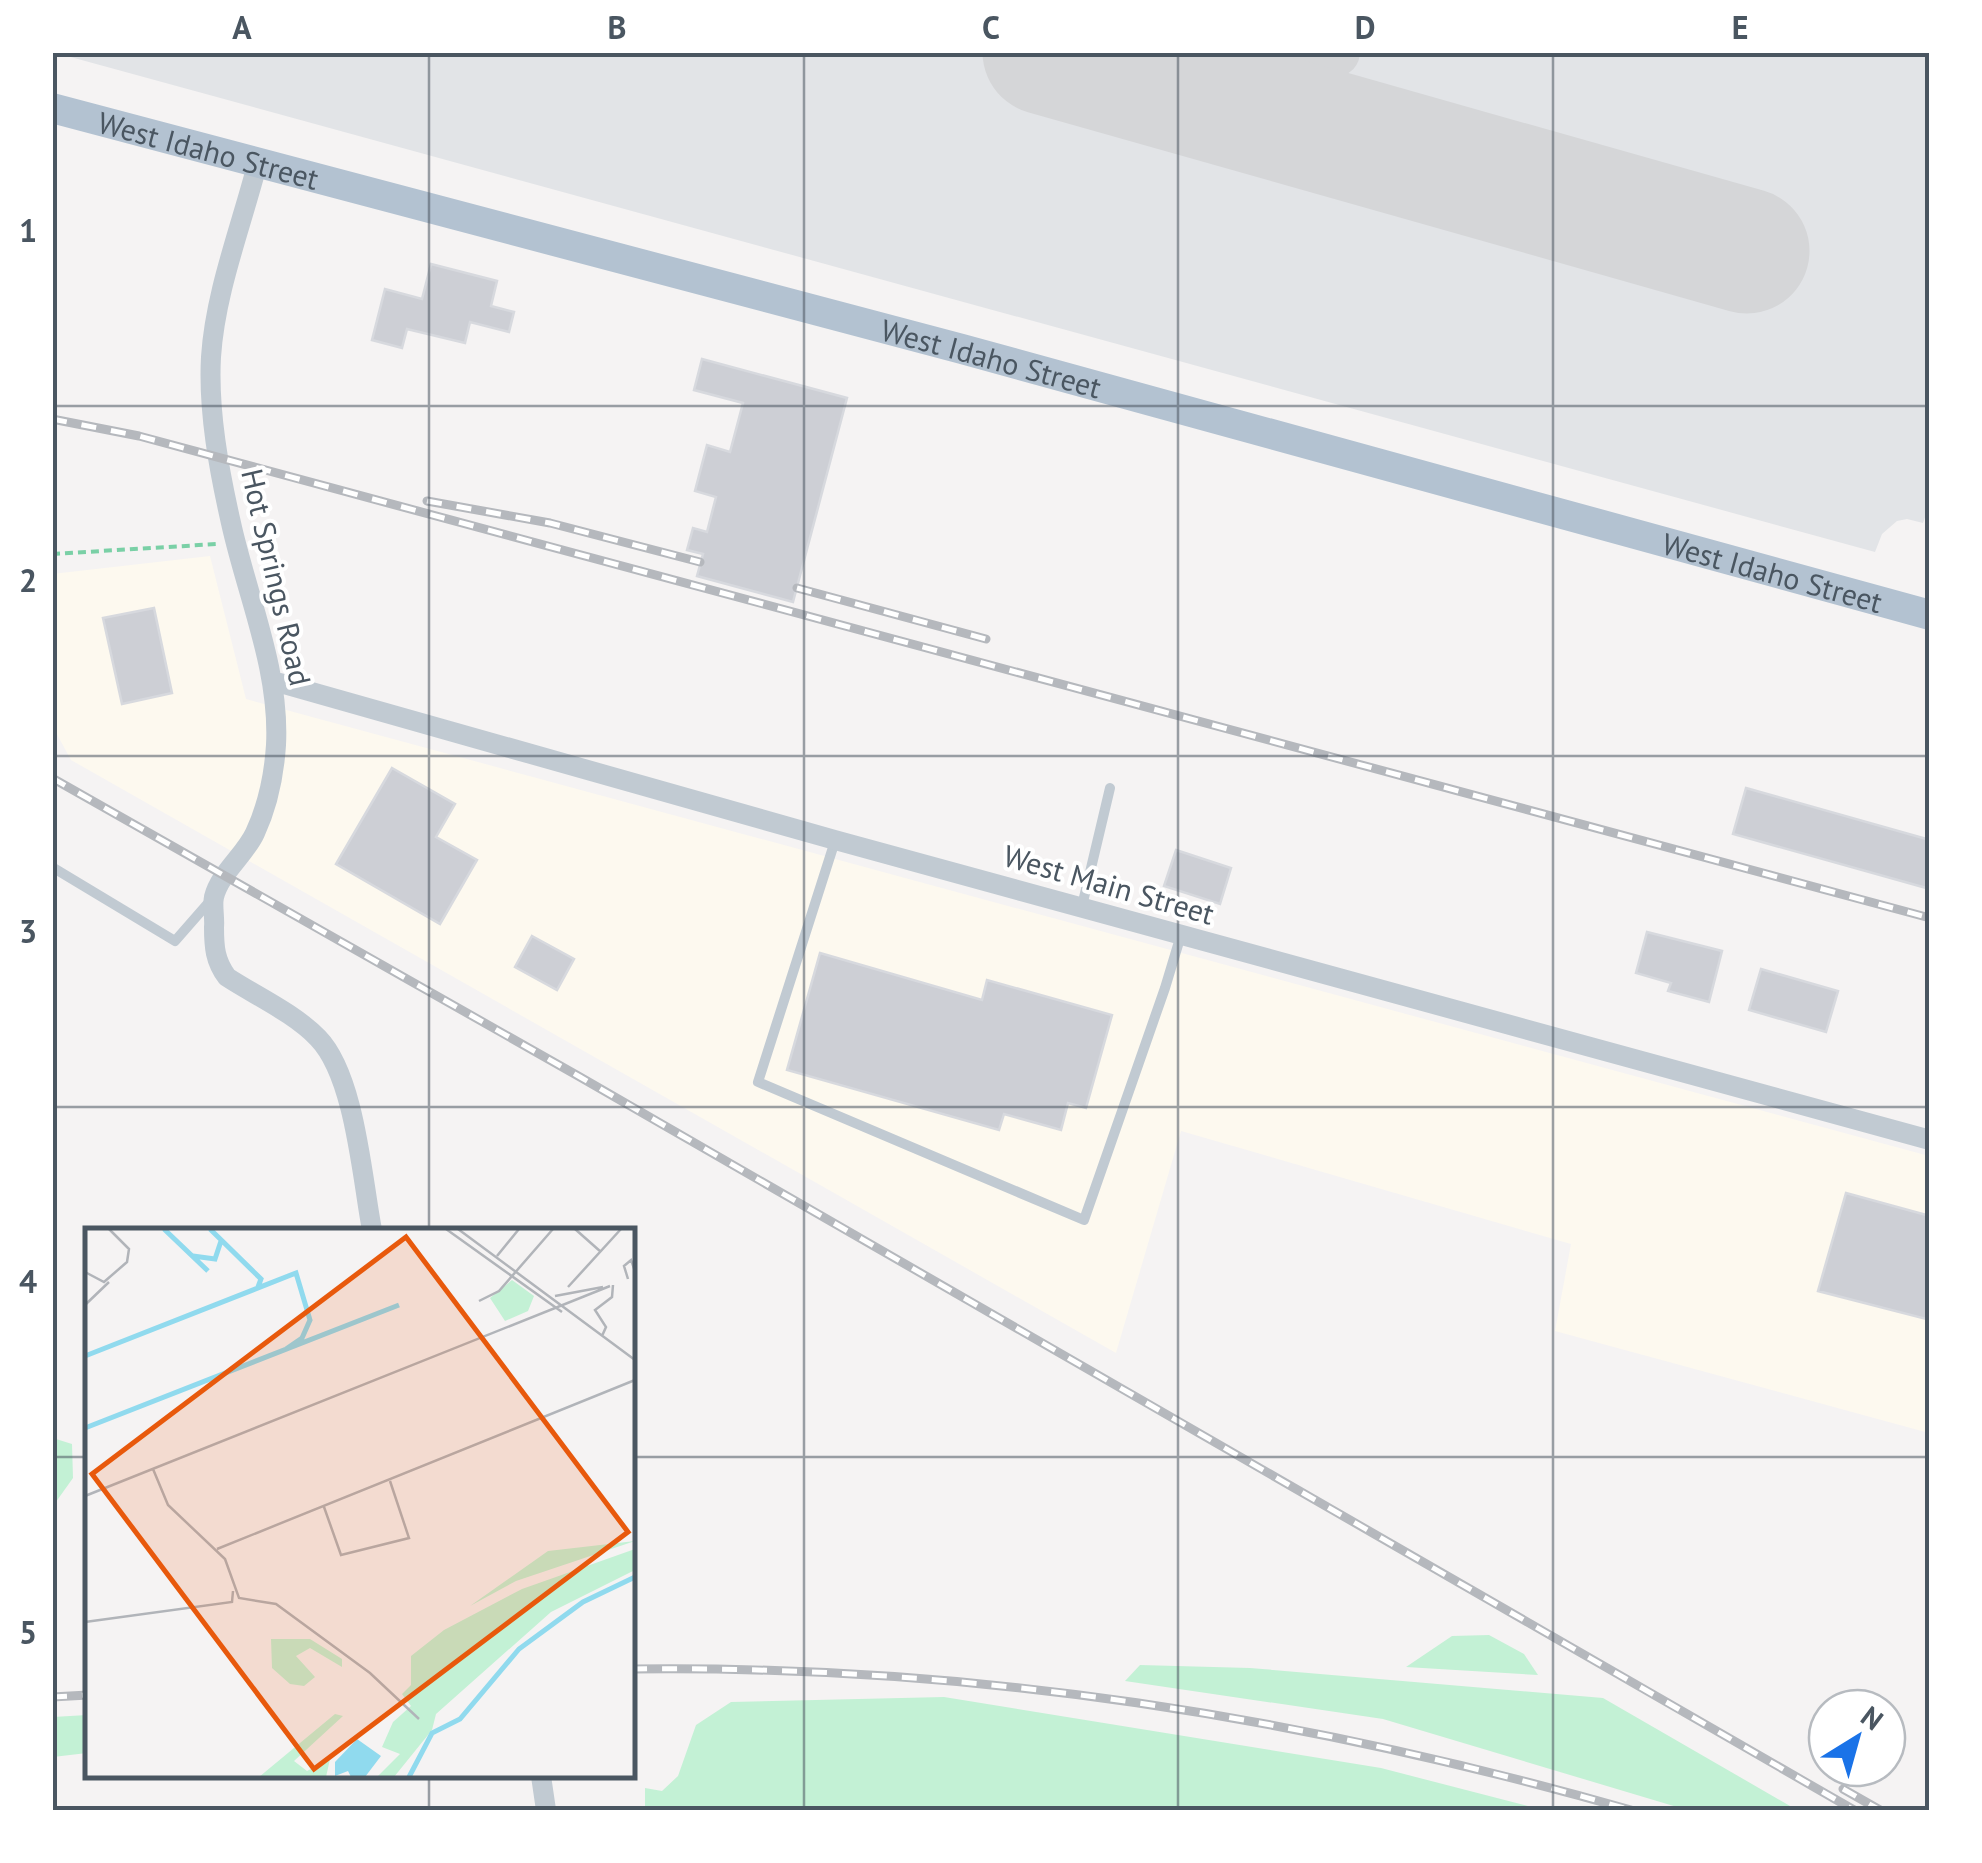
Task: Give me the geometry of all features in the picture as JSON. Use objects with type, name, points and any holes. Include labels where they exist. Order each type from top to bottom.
[{"type":"main road","name":"West Idaho Street","points":[[52,108],[981,354],[1930,615]]},
{"type":"street","name":"Hot Springs Road","points":[[214,896],[253,839],[265,810],[276,749],[273,681],[236,542],[214,422],[211,357],[218,312],[257,165]]},
{"type":"street","name":"West Main Street","points":[[273,681],[835,840],[1930,1140]]},
{"type":"street","points":[[214,896],[218,966],[227,977],[307,1029],[331,1054],[344,1083],[372,1228]]},
{"type":"street","points":[[540,1778],[546,1810]]},
{"type":"lane","points":[[1082,906],[1110,788]]},
{"type":"lane","points":[[835,840],[758,1082],[1084,1220],[1180,935]]},
{"type":"lane","points":[[52,867],[175,940],[214,896]]},
{"type":"path","points":[[52,554],[236,542]]},
{"type":"shaded area","points":[[56,53],[1929,53],[1929,506],[1923,523],[1897,521],[1882,534],[1875,552]]},
{"type":"shaded area","points":[[210,556],[246,699],[1929,1156],[1929,1433],[1555,1331],[1571,1244],[1181,1131],[1116,1353],[71,760],[53,727],[52,574]]},
{"type":"green space","points":[[56,1439],[72,1444],[73,1478],[53,1506],[53,1444]]},
{"type":"green space","points":[[1489,1635],[1524,1654],[1538,1675],[1406,1667],[1452,1636]]},
{"type":"green space","points":[[1140,1665],[1250,1668],[1603,1698],[1797,1810],[1687,1810],[1383,1719],[1125,1681]]},
{"type":"green space","points":[[944,1697],[1381,1768],[1543,1810],[645,1810],[645,1788],[662,1791],[678,1776],[696,1725],[731,1702]]},
{"type":"green space","points":[[85,1715],[85,1753],[53,1757],[53,1717]]},
{"type":"building","points":[[431,264],[497,281],[491,306],[514,312],[509,332],[470,322],[465,343],[407,329],[402,348],[372,340],[385,289],[422,299]]},
{"type":"building","points":[[702,359],[847,398],[793,602],[697,576],[703,554],[687,550],[693,528],[707,532],[716,497],[695,491],[707,445],[730,452],[743,403],[694,390]]},
{"type":"building","points":[[154,608],[172,693],[122,704],[103,618]]},
{"type":"building","points":[[392,768],[455,804],[436,837],[477,860],[440,924],[336,864]]},
{"type":"building","points":[[1746,788],[1930,840],[1930,889],[1733,834]]},
{"type":"building","points":[[1176,850],[1231,868],[1220,904],[1164,886]]},
{"type":"building","points":[[1647,932],[1722,951],[1709,1002],[1668,991],[1671,983],[1636,973]]},
{"type":"building","points":[[532,936],[574,959],[557,990],[515,967]]},
{"type":"building","points":[[820,953],[982,1000],[987,980],[1112,1015],[1086,1108],[1068,1103],[1061,1130],[1004,1114],[999,1130],[787,1070]]},
{"type":"building","points":[[1761,969],[1838,991],[1826,1032],[1749,1010]]},
{"type":"building","points":[[1846,1193],[1930,1216],[1930,1320],[1818,1291]]},
{"type":"taxiway","points":[[1159,84],[1208,90],[1251,89],[1292,78],[1335,52]]},
{"type":"runway","points":[[1045,52],[1747,251]]},
{"type":"railway","points":[[52,419],[139,436],[1930,918]]},
{"type":"railway","points":[[427,501],[550,523],[700,562]]},
{"type":"railway","points":[[797,588],[986,639]]},
{"type":"railway","points":[[52,778],[1854,1810]]},
{"type":"railway","points":[[635,1669],[887,1676],[1137,1703],[1384,1748],[1631,1810]]},
{"type":"railway","points":[[52,1697],[85,1695]]},
{"type":"railway","points":[[1843,1789],[1880,1810]]}]
